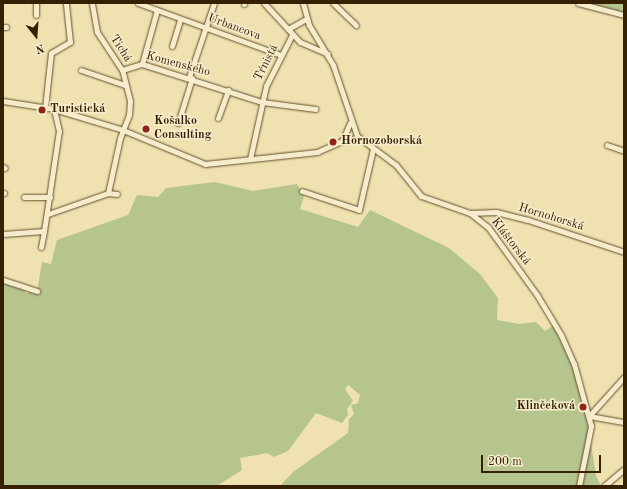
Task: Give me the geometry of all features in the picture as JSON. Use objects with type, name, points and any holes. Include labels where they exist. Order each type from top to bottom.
[{"type":"street","points":[[36,3],[36,15]]},
{"type":"street","points":[[45,108],[51,53],[70,42],[66,3]]},
{"type":"street","name":"Tichá","points":[[92,3],[97,32],[122,70],[130,101],[108,193]]},
{"type":"street","name":"Urbancova","points":[[138,3],[281,55]]},
{"type":"street","points":[[178,123],[204,28],[214,3]]},
{"type":"street","points":[[264,3],[292,35],[315,51],[328,54]]},
{"type":"street","name":"Kláštorská","points":[[303,3],[306,19],[328,54],[350,123],[359,139],[396,165],[421,196],[470,213],[496,236],[553,322],[574,364],[589,416],[591,437],[579,486]]},
{"type":"street","points":[[333,3],[356,25]]},
{"type":"street","points":[[578,3],[624,15]]},
{"type":"street","points":[[142,64],[157,10]]},
{"type":"street","points":[[172,46],[180,19]]},
{"type":"street","points":[[288,29],[306,19]]},
{"type":"street","name":"Tŕnistá","points":[[250,159],[261,121],[262,102],[281,55],[292,35]]},
{"type":"street","name":"Komenského","points":[[122,70],[142,64],[190,77],[262,102]]},
{"type":"street","points":[[81,70],[125,85]]},
{"type":"street","points":[[218,118],[228,90]]},
{"type":"street","points":[[3,101],[54,109],[123,130],[205,164],[317,152],[342,141],[359,139]]},
{"type":"street","points":[[262,102],[316,109]]},
{"type":"street","points":[[41,247],[48,214],[59,131],[54,109]]},
{"type":"street","points":[[342,141],[350,123]]},
{"type":"street","points":[[607,145],[624,151]]},
{"type":"street","points":[[302,191],[359,210],[374,149]]},
{"type":"street","points":[[48,214],[108,193],[117,194]]},
{"type":"street","points":[[24,197],[50,197]]},
{"type":"street","name":"Hornohorská","points":[[470,213],[496,212],[528,220],[624,252]]},
{"type":"street","points":[[3,234],[44,231]]},
{"type":"street","points":[[3,280],[37,291]]},
{"type":"street","points":[[589,416],[624,377]]},
{"type":"street","points":[[589,416],[624,422]]},
{"type":"street","points":[[605,486],[624,469]]},
{"type":"green space","points":[[586,3],[624,3],[624,12],[609,10]]},
{"type":"green space","points":[[215,182],[253,191],[297,184],[304,196],[300,209],[358,227],[370,210],[449,248],[480,274],[498,298],[497,320],[519,324],[536,322],[545,331],[553,326],[567,351],[584,398],[596,476],[601,486],[280,486],[293,472],[348,433],[349,419],[354,414],[351,405],[358,403],[360,395],[348,385],[345,389],[353,401],[347,409],[348,415],[342,423],[316,413],[288,451],[274,457],[267,453],[240,458],[242,470],[217,486],[3,486],[3,283],[25,289],[25,293],[37,292],[42,262],[51,264],[57,240],[128,215],[137,195],[158,197],[166,188]]},
{"type":"place","name":"Turistická","points":[[42,110]]},
{"type":"place","name":"Košalko Consulting","points":[[146,129]]},
{"type":"place","name":"Hornozoborská","points":[[333,142]]},
{"type":"place","name":"Klinčeková","points":[[583,407]]}]
